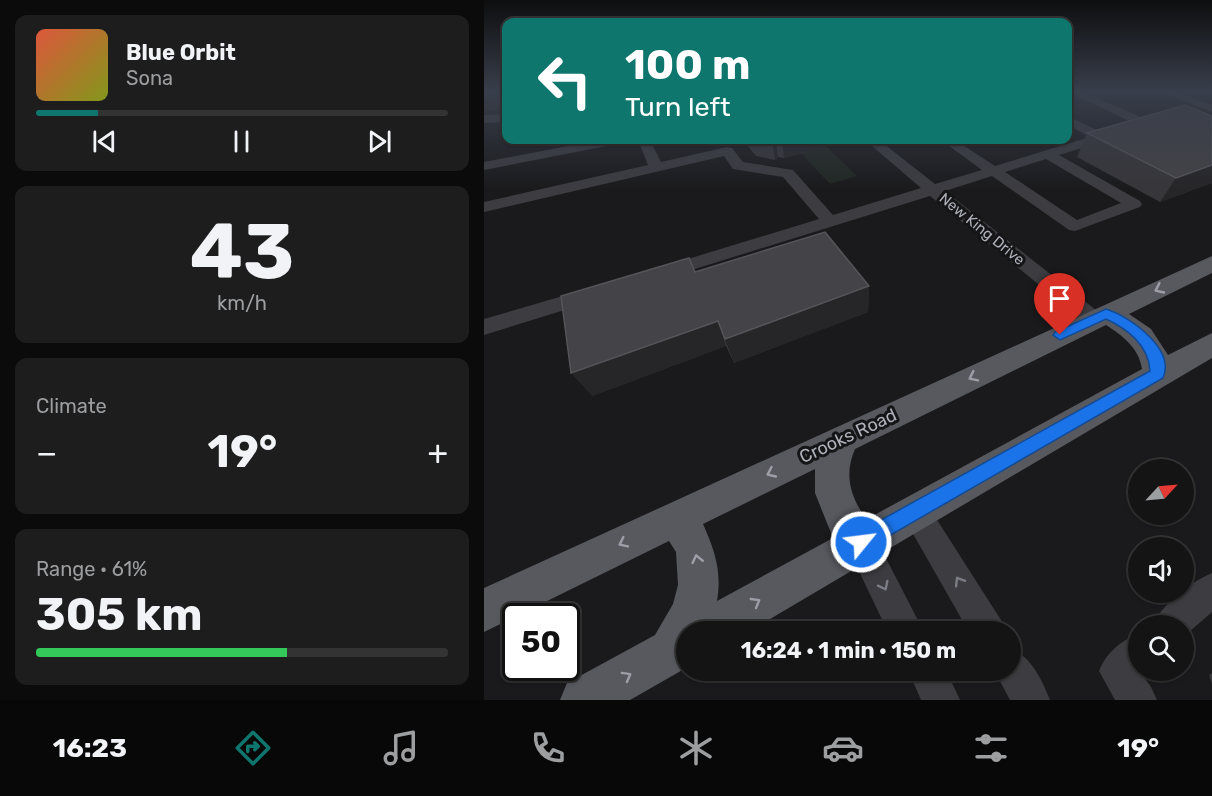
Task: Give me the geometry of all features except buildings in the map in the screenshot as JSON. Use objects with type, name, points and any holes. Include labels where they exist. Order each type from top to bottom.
[{"type":"main road","name":"Crooks Road","points":[[484,610],[1212,263]]},
{"type":"main road","points":[[1100,316],[1120,320],[1143,338],[1153,351],[1158,374]]},
{"type":"main road","points":[[724,621],[1212,344]]},
{"type":"main road","points":[[843,439],[833,461],[830,487],[840,516],[861,542]]},
{"type":"main road","points":[[676,518],[694,546],[699,564],[699,587],[691,621]]},
{"type":"main road","points":[[584,700],[676,648]]},
{"type":"street","points":[[1077,125],[1102,138]]},
{"type":"street","points":[[647,278],[1136,128],[1139,125]]},
{"type":"street","points":[[484,166],[568,144]]},
{"type":"street","points":[[646,144],[656,167]]},
{"type":"street","name":"New King Drive","points":[[876,144],[932,190],[1100,316]]},
{"type":"street","points":[[953,144],[1075,226],[1134,204],[1047,154]]},
{"type":"street","points":[[484,207],[727,151],[738,166],[788,173],[830,222]]},
{"type":"street","points":[[484,327],[613,288]]},
{"type":"street","points":[[915,511],[983,621]]},
{"type":"street","points":[[861,542],[901,621]]},
{"type":"street","points":[[1182,615],[1212,589]]},
{"type":"street","points":[[1128,661],[1117,671],[1138,700]]},
{"type":"street","points":[[932,681],[941,700]]},
{"type":"street","points":[[1019,681],[1031,700]]},
{"type":"shaded area","points":[[827,147],[857,176],[830,184],[801,153]]},
{"type":"route","points":[[861,542],[1158,374],[1153,351],[1143,338],[1131,327],[1106,314],[1060,335]]}]
